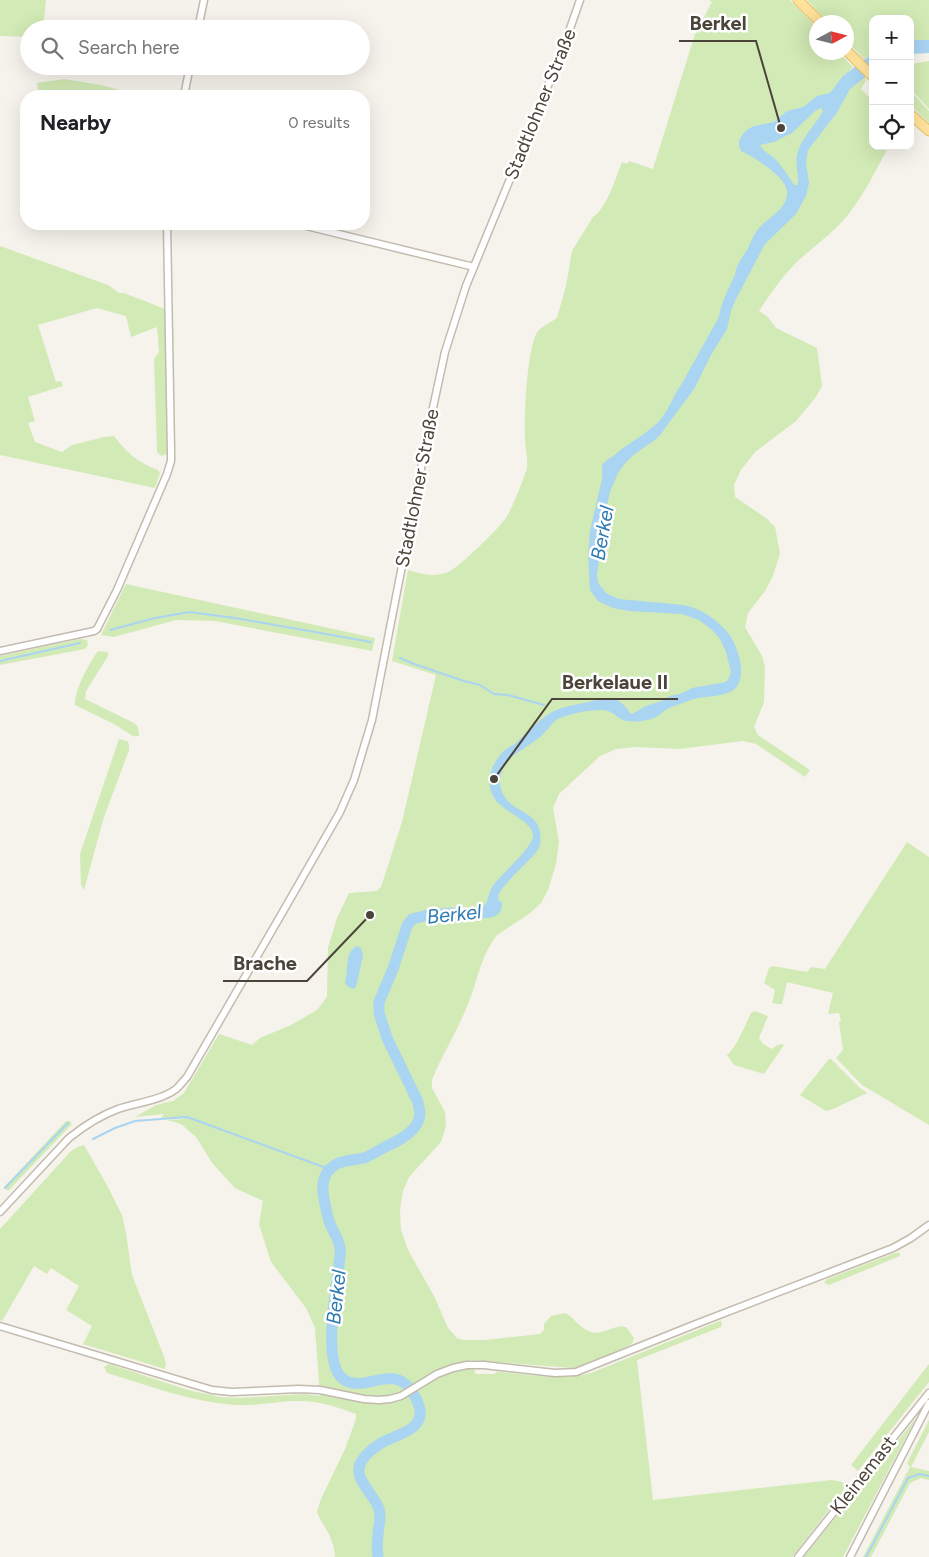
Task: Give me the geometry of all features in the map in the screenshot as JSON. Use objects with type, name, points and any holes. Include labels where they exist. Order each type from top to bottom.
[{"type":"main road","points":[[798,0],[813,15]]},
{"type":"main road","points":[[854,58],[869,73]]},
{"type":"main road","points":[[914,118],[929,131]]},
{"type":"street","points":[[200,20],[204,0]]},
{"type":"street","name":"Stadtlohner Straße","points":[[0,1212],[69,1138],[81,1128],[97,1118],[165,1095],[177,1088],[194,1066],[340,812],[362,758],[372,720],[445,352],[474,266],[536,116],[580,0]]},
{"type":"street","points":[[185,90],[188,75]]},
{"type":"street","points":[[0,651],[97,629],[117,590],[167,474],[171,452],[167,230]]},
{"type":"street","points":[[323,230],[474,266]]},
{"type":"street","points":[[0,1326],[212,1390],[232,1392],[320,1390],[379,1400],[390,1399],[401,1396],[453,1368],[467,1365],[484,1365],[554,1373],[576,1372],[893,1248],[912,1238],[929,1225]]},
{"type":"street","name":"Kleinemast","points":[[798,1557],[929,1393]]},
{"type":"street","name":"Kleinemast","points":[[850,1557],[929,1404]]},
{"type":"green space","points":[[0,0],[46,0],[44,20],[20,20],[20,37],[0,36]]},
{"type":"green space","points":[[709,0],[790,0],[809,20],[809,60],[846,60],[853,67],[849,71],[856,84],[864,77],[866,80],[861,89],[869,97],[869,150],[887,150],[867,187],[848,215],[793,266],[777,284],[759,311],[768,317],[776,328],[817,348],[822,386],[816,397],[796,421],[755,452],[741,470],[734,485],[735,497],[766,518],[775,527],[780,553],[773,576],[765,591],[748,613],[745,627],[762,656],[765,667],[764,702],[754,727],[758,735],[810,770],[805,777],[756,744],[743,741],[680,749],[635,747],[616,749],[600,756],[559,794],[553,808],[559,842],[556,864],[548,890],[541,903],[529,914],[497,935],[484,958],[470,999],[432,1080],[432,1088],[445,1112],[446,1126],[441,1142],[409,1177],[403,1191],[400,1209],[401,1230],[408,1250],[434,1296],[448,1328],[457,1338],[463,1340],[484,1340],[540,1334],[544,1330],[544,1324],[551,1316],[565,1313],[591,1332],[598,1333],[626,1327],[634,1338],[632,1344],[583,1366],[572,1368],[470,1360],[476,1374],[495,1374],[496,1372],[501,1372],[568,1377],[591,1373],[721,1321],[721,1327],[637,1360],[653,1500],[832,1480],[842,1482],[845,1486],[842,1493],[792,1557],[335,1557],[329,1534],[317,1512],[321,1499],[345,1449],[356,1414],[310,1401],[236,1405],[203,1401],[107,1373],[104,1367],[109,1364],[188,1390],[220,1397],[240,1398],[304,1394],[320,1396],[315,1328],[306,1308],[271,1262],[259,1224],[263,1201],[235,1188],[213,1164],[196,1137],[181,1124],[167,1120],[185,1119],[161,1118],[164,1114],[135,1117],[156,1105],[173,1101],[184,1093],[219,1034],[252,1045],[260,1038],[291,1025],[317,1010],[327,997],[328,948],[337,918],[349,893],[377,891],[381,887],[402,822],[436,675],[392,661],[408,570],[432,575],[446,573],[468,557],[487,539],[509,513],[527,468],[525,441],[526,399],[531,350],[534,339],[540,329],[557,318],[566,286],[572,251],[593,217],[607,200],[622,162],[627,164],[629,161],[653,169],[695,34],[712,2]]},
{"type":"green space","points":[[807,0],[929,0],[929,40],[914,40],[914,15],[869,15],[869,56],[864,59],[854,48],[854,15],[821,15]]},
{"type":"green space","points":[[929,61],[929,109],[914,92],[914,63]]},
{"type":"green space","points":[[64,79],[120,90],[38,90],[37,83]]},
{"type":"green space","points":[[914,94],[929,111],[929,123],[914,109]]},
{"type":"green space","points":[[0,246],[108,285],[119,293],[124,293],[165,309],[167,454],[161,456],[157,452],[154,359],[159,352],[157,327],[131,337],[126,316],[97,308],[38,325],[56,382],[61,381],[63,386],[28,397],[35,421],[28,423],[35,442],[62,452],[72,445],[114,436],[133,456],[144,464],[158,470],[160,473],[155,488],[0,455]]},
{"type":"green space","points":[[126,584],[375,638],[372,651],[215,621],[176,620],[114,637],[101,635]]},
{"type":"green space","points":[[80,639],[87,640],[88,645],[85,649],[0,665],[0,656]]},
{"type":"green space","points":[[98,651],[108,652],[108,656],[86,691],[85,699],[134,723],[138,727],[139,736],[133,736],[114,724],[75,705],[79,685]]},
{"type":"green space","points":[[119,739],[127,741],[129,750],[103,820],[84,890],[81,885],[80,854]]},
{"type":"green space","points":[[907,842],[929,857],[929,1125],[862,1085],[836,1058],[843,1050],[839,1013],[828,1014],[833,993],[787,982],[782,1004],[778,1004],[772,1003],[775,990],[764,983],[769,968],[773,966],[807,972],[811,967],[825,969]]},
{"type":"green space","points":[[755,1011],[768,1016],[759,1038],[763,1044],[772,1049],[782,1044],[784,1045],[764,1074],[734,1065],[727,1055],[738,1041],[751,1013]]},
{"type":"green space","points":[[829,1059],[867,1093],[826,1111],[800,1095]]},
{"type":"green space","points":[[66,1121],[70,1121],[72,1124],[8,1191],[4,1187]]},
{"type":"green space","points":[[84,1145],[122,1215],[132,1275],[163,1354],[166,1363],[165,1369],[83,1344],[92,1326],[66,1310],[79,1286],[51,1268],[47,1274],[34,1266],[2,1321],[0,1320],[0,1229],[71,1151]]},
{"type":"green space","points":[[895,1253],[900,1253],[900,1256],[829,1285],[824,1283],[827,1279]]},
{"type":"green space","points":[[929,1364],[929,1382],[858,1471],[851,1465]]},
{"type":"green space","points":[[916,1418],[843,1557],[804,1557]]},
{"type":"green space","points":[[929,1420],[929,1432],[911,1467],[929,1471],[929,1480],[921,1478],[910,1483],[871,1557],[863,1557],[910,1467],[907,1463]]},
{"type":"water","points":[[914,40],[929,40],[929,53],[914,54]]},
{"type":"water","points":[[869,56],[869,74],[850,89],[836,114],[808,150],[806,163],[809,183],[806,196],[796,214],[765,244],[736,299],[727,329],[694,389],[660,435],[626,462],[618,473],[610,492],[604,519],[597,576],[598,583],[606,593],[619,599],[683,605],[702,611],[713,619],[728,633],[737,649],[741,668],[737,687],[724,694],[697,698],[674,706],[656,717],[645,721],[625,721],[613,713],[598,710],[573,714],[555,721],[542,735],[508,761],[500,777],[502,792],[505,797],[513,806],[532,817],[538,826],[541,840],[537,851],[500,893],[498,898],[502,906],[500,912],[494,917],[438,920],[439,910],[482,908],[485,906],[493,885],[524,852],[532,840],[533,835],[527,825],[497,802],[493,796],[490,784],[493,766],[500,755],[531,728],[561,708],[609,698],[619,701],[632,714],[670,696],[683,693],[692,688],[726,682],[729,678],[731,672],[726,652],[720,639],[699,620],[682,614],[629,611],[613,608],[598,601],[590,590],[588,555],[590,531],[602,479],[602,465],[606,460],[652,428],[664,415],[719,317],[723,301],[737,266],[754,235],[785,202],[787,191],[781,179],[761,162],[741,151],[739,141],[743,134],[754,126],[774,122],[787,111],[803,107],[817,96],[830,93],[843,76]],"holes":[[[821,108],[823,111],[804,138],[799,149],[797,159],[798,183],[794,185],[773,157],[760,145],[774,142],[792,133],[815,111]]]},
{"type":"water","points":[[357,946],[361,948],[363,956],[356,987],[353,989],[347,986],[345,982],[350,952]]},
{"type":"waterway","points":[[110,630],[155,618],[189,612],[235,618],[371,642]]},
{"type":"waterway","points":[[0,661],[80,643]]},
{"type":"waterway","points":[[400,658],[480,685],[494,694],[508,695],[544,705]]},
{"type":"waterway","name":"Berkel","points":[[378,1557],[377,1543],[380,1512],[361,1478],[359,1465],[375,1447],[413,1427],[420,1417],[420,1410],[411,1390],[403,1382],[395,1379],[386,1379],[359,1384],[350,1383],[342,1378],[336,1368],[333,1354],[332,1319],[340,1251],[327,1212],[323,1184],[327,1173],[335,1165],[341,1162],[364,1158],[408,1134],[417,1124],[420,1113],[418,1102],[387,1038],[379,1013],[379,1002],[393,969],[407,926],[412,919],[452,913]]},
{"type":"waterway","points":[[93,1139],[135,1121],[187,1117],[329,1169]]},
{"type":"waterway","points":[[5,1188],[68,1123]]},
{"type":"waterway","points":[[866,1557],[908,1478],[920,1474],[929,1476]]},
{"type":"place","name":"Berkel","points":[[781,128]]},
{"type":"place","name":"Berkelaue II","points":[[494,779]]},
{"type":"place","name":"Brache","points":[[370,915]]}]
